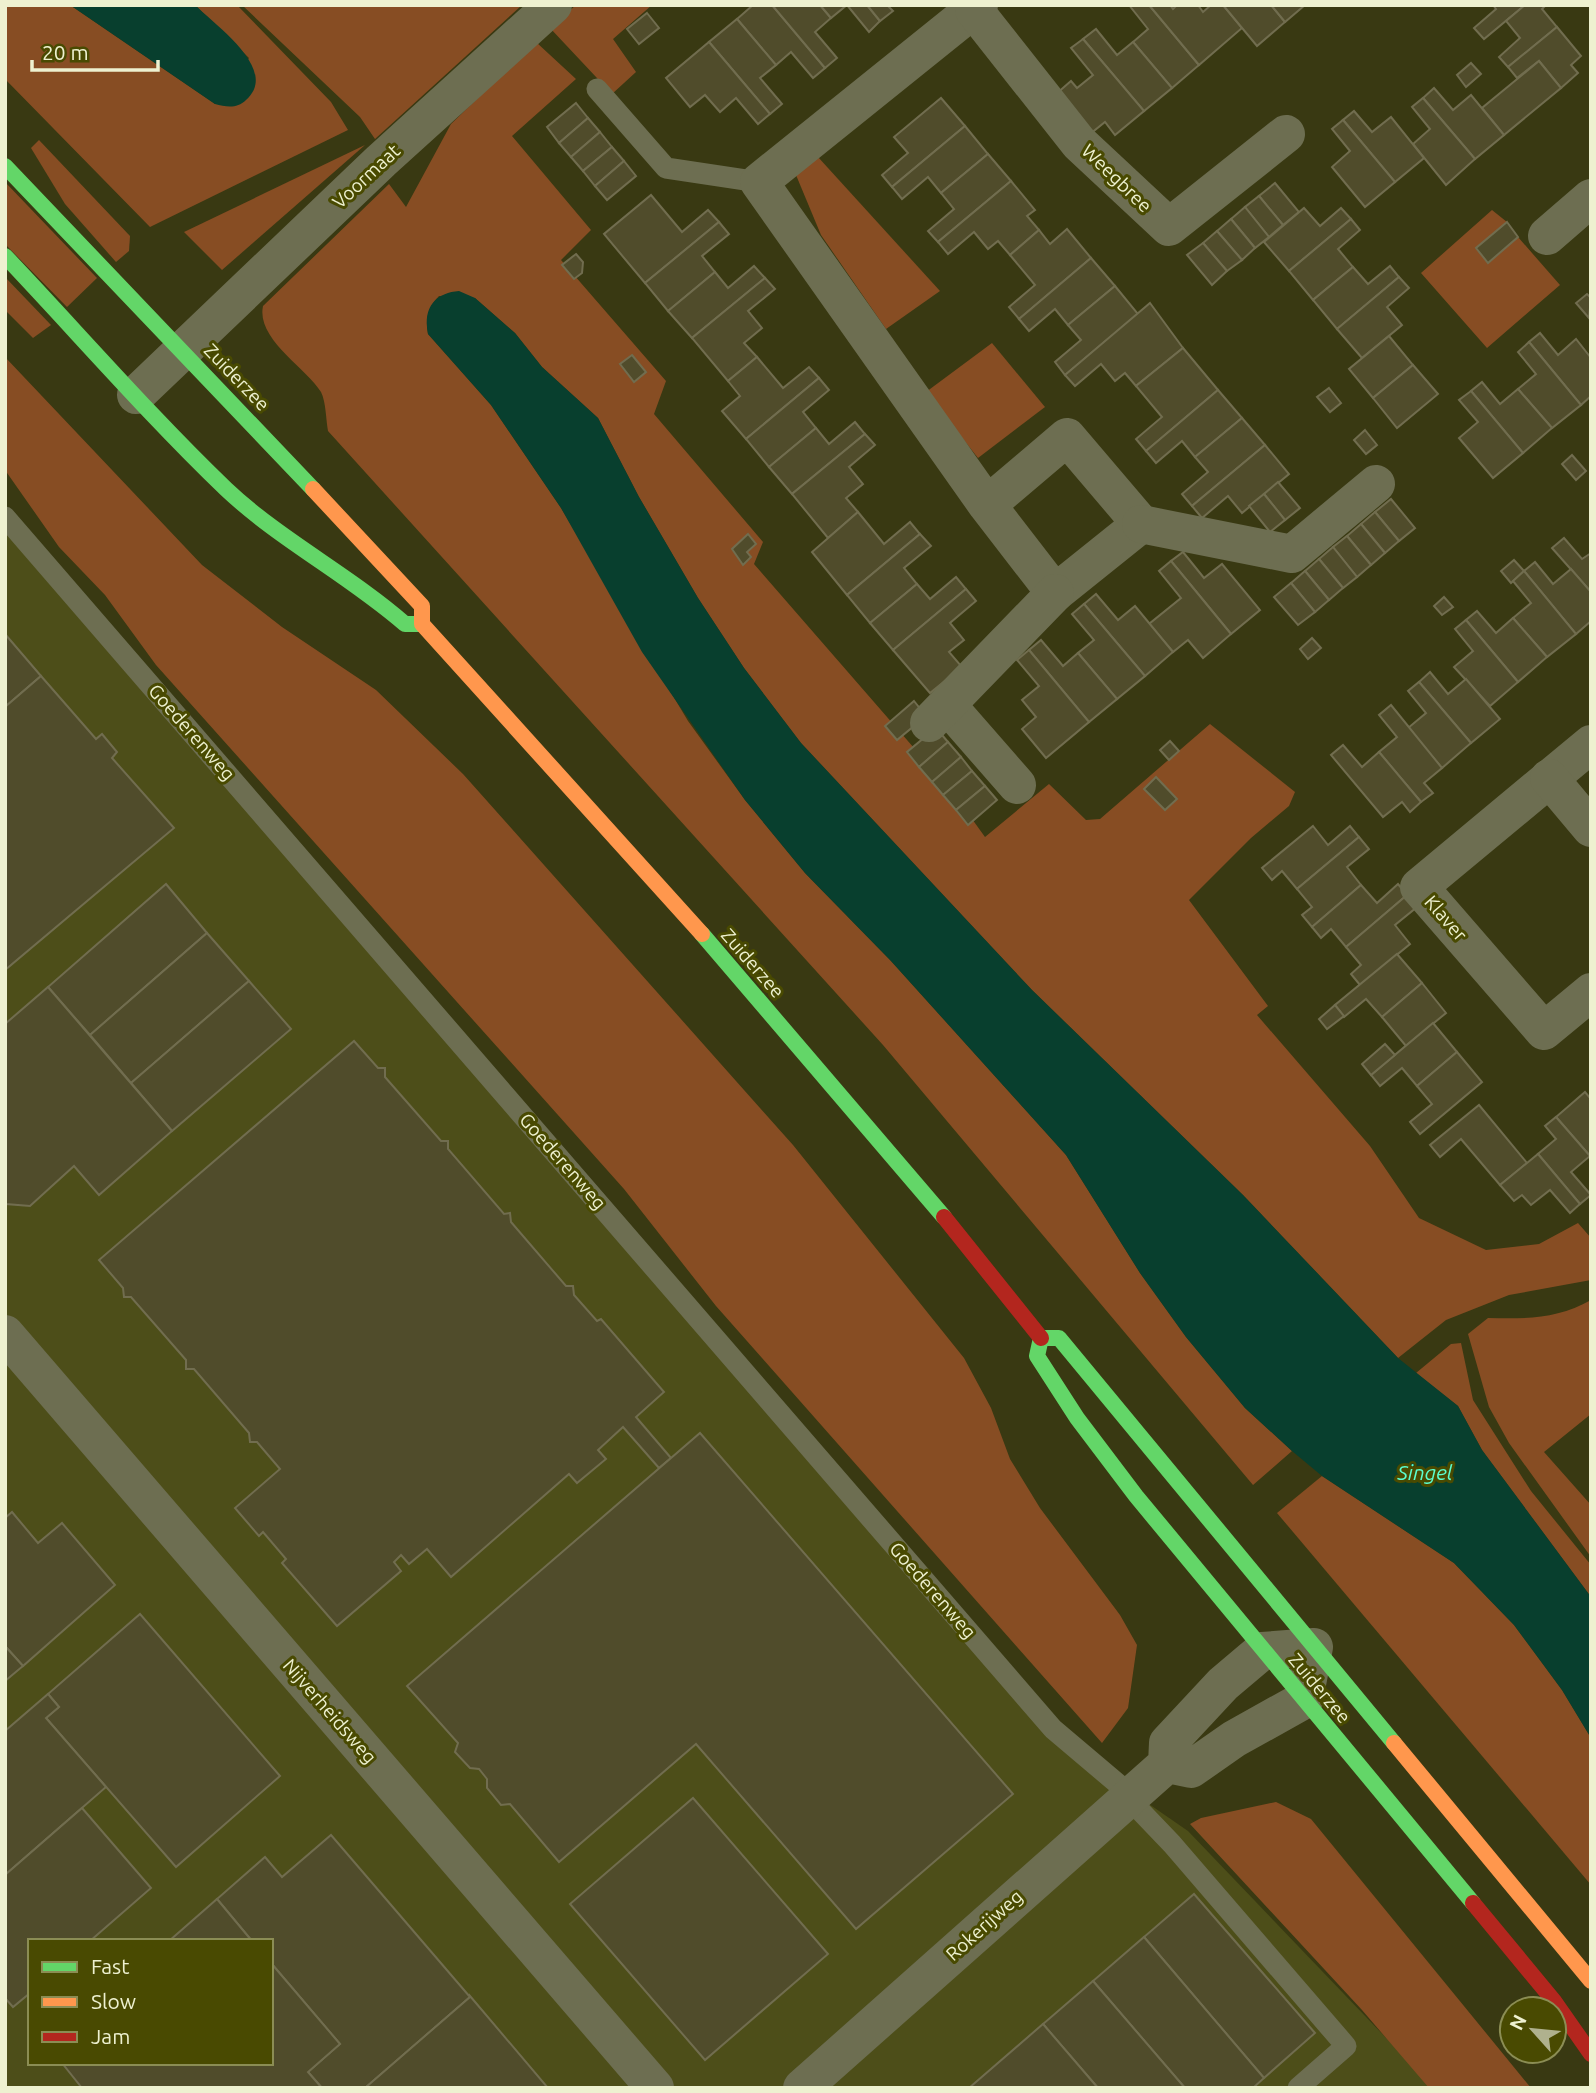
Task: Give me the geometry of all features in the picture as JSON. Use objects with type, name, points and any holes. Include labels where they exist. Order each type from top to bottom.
[{"type":"street","name":"Voormaat","points":[[135,395],[381,161],[553,5]]},
{"type":"street","name":"Weegbree","points":[[759,182],[976,8],[1079,143],[1168,227],[1286,134]]},
{"type":"street","name":"Zuiderzee","points":[[5,166],[422,606],[422,624],[650,877],[856,1114],[977,1256],[1041,1338]]},
{"type":"street","points":[[759,182],[987,505],[1055,593]]},
{"type":"street","points":[[1547,236],[1591,198]]},
{"type":"street","name":"Zuiderzee","points":[[5,256],[227,490],[318,560],[349,578],[405,624],[422,624]]},
{"type":"street","points":[[987,505],[1068,437],[1141,524],[1292,554],[1376,484]]},
{"type":"street","points":[[1017,786],[939,714],[1055,593],[1141,524]]},
{"type":"street","name":"Klaver","points":[[1591,744],[1419,887],[1544,1031],[1591,992]]},
{"type":"street","points":[[1549,778],[1591,828]]},
{"type":"street","name":"Nijverheidsweg","points":[[5,1334],[655,2088]]},
{"type":"street","name":"Zuiderzee","points":[[1041,1338],[1059,1338],[1591,1981]]},
{"type":"street","name":"Zuiderzee","points":[[1041,1338],[1037,1356],[1077,1418],[1136,1496],[1554,2001],[1591,2054]]},
{"type":"street","points":[[1314,1647],[1304,1700],[1234,1739],[1191,1769],[1167,1764],[1168,1743],[1223,1684],[1262,1651],[1314,1647]]},
{"type":"street","name":"Rokerijweg","points":[[802,2088],[1167,1764]]},
{"type":"lane","points":[[597,89],[666,168],[759,182]]},
{"type":"lane","name":"Goederenweg","points":[[5,517],[1053,1729],[1129,1797],[1346,2046],[1298,2088]]},
{"type":"shaded area","points":[[5,5],[70,5],[215,104],[249,58],[195,5],[237,5],[331,102],[348,130],[150,227],[5,79]]},
{"type":"shaded area","points":[[242,5],[522,5],[375,139],[360,117]]},
{"type":"shaded area","points":[[576,5],[652,5],[613,39],[636,72],[612,94],[550,28]]},
{"type":"shaded area","points":[[536,42],[576,79],[512,136],[591,230],[561,260],[666,381],[654,414],[763,542],[754,564],[954,794],[985,837],[1049,784],[1086,820],[1100,819],[1210,724],[1295,792],[1289,806],[1251,838],[1189,900],[1268,1006],[1257,1015],[1370,1146],[1419,1218],[1486,1250],[1539,1244],[1578,1223],[1591,1238],[1591,1280],[1509,1295],[1446,1320],[1398,1358],[1243,1195],[1032,990],[801,743],[744,668],[698,598],[639,497],[598,418],[542,367],[515,333],[475,298],[439,296],[428,314],[428,334],[491,405],[561,508],[688,721],[745,800],[805,873],[891,961],[1066,1155],[1140,1273],[1186,1337],[1245,1408],[1292,1451],[1253,1485],[883,1045],[328,431],[321,392],[274,341],[263,318],[263,306],[389,184],[406,207],[451,124]]},
{"type":"shaded area","points":[[39,140],[130,236],[129,251],[116,262],[65,204],[31,148]]},
{"type":"shaded area","points":[[365,145],[222,270],[184,232]]},
{"type":"shaded area","points":[[818,157],[940,291],[886,329],[821,235],[796,175]]},
{"type":"shaded area","points":[[5,182],[97,278],[67,307],[5,244]]},
{"type":"shaded area","points":[[1492,210],[1507,222],[1476,248],[1488,262],[1518,237],[1560,285],[1487,348],[1421,273]]},
{"type":"shaded area","points":[[5,277],[51,325],[33,338],[5,310]]},
{"type":"shaded area","points":[[992,343],[1045,407],[978,458],[926,392]]},
{"type":"shaded area","points":[[5,357],[202,565],[282,627],[376,690],[463,774],[793,1145],[964,1358],[991,1408],[1010,1459],[1040,1508],[1120,1615],[1137,1645],[1128,1708],[1102,1743],[716,1306],[624,1189],[156,665],[105,595],[59,547],[5,470]]},
{"type":"shaded area","points":[[5,504],[1104,1773],[1188,1831],[1434,2088],[5,2088]]},
{"type":"shaded area","points":[[1591,1300],[1591,1414],[1544,1452],[1591,1505],[1591,1557],[1509,1443],[1489,1407],[1468,1334],[1488,1318],[1528,1318],[1554,1314]]},
{"type":"shaded area","points":[[1461,1343],[1473,1400],[1531,1491],[1591,1565],[1591,1597],[1482,1450],[1458,1406],[1416,1373],[1451,1344]]},
{"type":"shaded area","points":[[1322,1476],[1454,1563],[1514,1625],[1562,1690],[1591,1738],[1591,1885],[1277,1513]]},
{"type":"shaded area","points":[[1276,1802],[1311,1819],[1498,2048],[1498,2065],[1512,2065],[1531,2088],[1429,2088],[1362,2010],[1190,1824],[1201,1818]]},
{"type":"water","points":[[70,5],[195,5],[241,49],[255,75],[254,88],[239,105],[215,104]]},
{"type":"water","name":"Singel","points":[[459,291],[475,298],[515,333],[542,367],[598,418],[639,497],[698,598],[744,668],[801,743],[1032,990],[1243,1195],[1398,1358],[1458,1406],[1482,1450],[1591,1597],[1591,1738],[1562,1690],[1514,1625],[1454,1563],[1322,1476],[1245,1408],[1186,1337],[1140,1273],[1066,1155],[891,961],[805,873],[745,800],[642,652],[561,508],[491,405],[428,334],[427,317],[432,304],[442,295]]},
{"type":"building","points":[[753,5],[772,5],[825,68],[813,78],[791,52],[776,65],[737,19]]},
{"type":"building","points":[[772,5],[820,5],[831,18],[815,32],[837,58],[825,68]]},
{"type":"building","points":[[820,5],[847,5],[831,18]]},
{"type":"building","points":[[847,5],[867,5],[880,21],[869,32]]},
{"type":"building","points":[[867,5],[887,5],[893,11],[880,21]]},
{"type":"building","points":[[1129,5],[1149,5],[1199,65],[1172,88],[1133,42],[1148,29]]},
{"type":"building","points":[[1149,5],[1170,5],[1173,9],[1177,5],[1198,5],[1203,12],[1211,5],[1223,5],[1242,28],[1199,65]]},
{"type":"building","points":[[1223,5],[1271,5],[1285,22],[1257,46]]},
{"type":"building","points":[[1271,5],[1305,5],[1285,22]]},
{"type":"building","points":[[1493,5],[1525,5],[1484,39],[1474,28],[1496,9]]},
{"type":"building","points":[[1525,5],[1546,5],[1542,9],[1557,27],[1508,67],[1499,57],[1520,38],[1506,21]]},
{"type":"building","points":[[647,13],[659,28],[639,44],[627,29]]},
{"type":"building","points":[[737,19],[776,65],[760,78],[782,104],[770,114],[709,42]]},
{"type":"building","points":[[1557,27],[1581,56],[1571,65],[1578,73],[1561,88],[1539,61],[1517,78],[1508,67]]},
{"type":"building","points":[[1096,29],[1117,55],[1133,42],[1172,88],[1144,111],[1083,39]]},
{"type":"building","points":[[1083,39],[1144,111],[1115,135],[1105,122],[1090,134],[1056,94],[1071,81],[1077,88],[1093,75],[1071,48]]},
{"type":"building","points":[[709,42],[770,114],[758,124],[736,98],[720,112],[705,95],[690,107],[666,78]]},
{"type":"building","points":[[1539,61],[1561,88],[1504,135],[1482,108]]},
{"type":"building","points":[[1471,63],[1481,74],[1466,87],[1457,75]]},
{"type":"building","points":[[1434,88],[1453,110],[1471,95],[1504,135],[1475,159],[1423,98]]},
{"type":"building","points":[[941,98],[965,126],[892,187],[882,175],[908,153],[894,137]]},
{"type":"building","points":[[1423,98],[1475,159],[1446,185],[1413,144],[1430,129],[1412,107]]},
{"type":"building","points":[[576,103],[588,118],[559,143],[547,127]]},
{"type":"building","points":[[1354,111],[1372,132],[1391,117],[1424,158],[1395,182],[1343,120]]},
{"type":"building","points":[[588,118],[600,132],[571,157],[559,143]]},
{"type":"building","points":[[1343,120],[1395,182],[1365,207],[1332,167],[1350,151],[1332,129]]},
{"type":"building","points":[[965,126],[988,154],[941,193],[928,177],[902,199],[892,187]]},
{"type":"building","points":[[600,132],[612,147],[583,171],[571,157]]},
{"type":"building","points":[[612,147],[624,161],[595,186],[583,171]]},
{"type":"building","points":[[988,154],[1011,181],[938,242],[928,231],[954,209],[941,193]]},
{"type":"building","points":[[624,161],[636,176],[607,200],[595,186]]},
{"type":"building","points":[[1011,181],[1035,210],[1027,216],[1039,230],[1010,255],[998,241],[988,249],[974,232],[948,254],[938,242]]},
{"type":"building","points":[[1275,183],[1299,212],[1283,225],[1259,196]]},
{"type":"building","points":[[651,195],[682,232],[708,210],[719,222],[645,283],[604,234]]},
{"type":"building","points":[[1259,196],[1283,225],[1269,237],[1245,207]]},
{"type":"building","points":[[1245,207],[1269,237],[1255,248],[1231,219]]},
{"type":"building","points":[[1304,208],[1320,226],[1341,208],[1351,219],[1289,271],[1264,242]]},
{"type":"building","points":[[1231,219],[1255,248],[1242,260],[1217,231]]},
{"type":"building","points":[[1351,219],[1360,230],[1338,249],[1353,267],[1313,300],[1289,271]]},
{"type":"building","points":[[719,222],[729,234],[702,256],[715,272],[668,311],[645,283]]},
{"type":"building","points":[[1507,222],[1518,237],[1488,263],[1476,248]]},
{"type":"building","points":[[1067,229],[1091,258],[1019,319],[1009,307],[1035,285],[1010,255],[1039,230],[1050,244]]},
{"type":"building","points":[[1217,231],[1242,260],[1227,271],[1203,243]]},
{"type":"building","points":[[1203,243],[1227,271],[1212,285],[1187,255]]},
{"type":"building","points":[[576,254],[583,262],[582,273],[574,279],[562,265]]},
{"type":"building","points":[[1091,258],[1115,286],[1068,325],[1055,309],[1029,331],[1019,319]]},
{"type":"building","points":[[754,266],[765,278],[692,338],[668,311],[715,272],[728,288]]},
{"type":"building","points":[[1390,266],[1399,277],[1337,329],[1313,300],[1353,267],[1368,284]]},
{"type":"building","points":[[1399,277],[1409,288],[1387,307],[1402,325],[1362,358],[1337,329]]},
{"type":"building","points":[[765,278],[775,289],[748,311],[762,328],[744,343],[757,357],[728,381],[692,338]]},
{"type":"building","points":[[1115,286],[1138,314],[1065,375],[1055,362],[1081,340],[1068,325]]},
{"type":"building","points":[[1587,294],[1591,298],[1589,318],[1576,303]]},
{"type":"building","points":[[1150,303],[1183,348],[1136,386],[1125,373],[1115,381],[1101,364],[1075,386],[1065,375]]},
{"type":"building","points":[[1540,333],[1558,355],[1576,339],[1591,358],[1591,396],[1581,405],[1529,342]]},
{"type":"building","points":[[1389,336],[1413,365],[1373,398],[1349,369]]},
{"type":"building","points":[[1529,342],[1581,405],[1552,428],[1518,389],[1536,374],[1518,352]]},
{"type":"building","points":[[1183,348],[1218,390],[1146,451],[1136,439],[1162,417],[1136,386]]},
{"type":"building","points":[[632,355],[646,372],[634,382],[620,364]]},
{"type":"building","points":[[757,357],[783,388],[809,367],[819,378],[746,439],[722,411],[740,396],[728,381]]},
{"type":"building","points":[[1413,365],[1438,394],[1397,428],[1373,398]]},
{"type":"building","points":[[819,378],[829,390],[803,412],[816,428],[769,467],[746,439]]},
{"type":"building","points":[[1482,382],[1500,404],[1518,389],[1552,428],[1523,453],[1471,391]]},
{"type":"building","points":[[1329,388],[1341,403],[1330,412],[1317,397]]},
{"type":"building","points":[[1218,390],[1242,418],[1195,457],[1182,441],[1156,463],[1146,451]]},
{"type":"building","points":[[1471,391],[1523,453],[1493,478],[1459,438],[1478,422],[1459,400]]},
{"type":"building","points":[[1242,418],[1265,445],[1192,506],[1182,494],[1208,472],[1195,457]]},
{"type":"building","points":[[855,422],[865,434],[792,494],[769,467],[816,428],[829,444]]},
{"type":"building","points":[[1365,430],[1377,445],[1366,454],[1354,440]]},
{"type":"building","points":[[865,434],[875,445],[849,467],[863,484],[846,498],[858,512],[828,538],[792,494]]},
{"type":"building","points":[[1265,445],[1289,474],[1242,513],[1228,496],[1202,518],[1192,506]]},
{"type":"building","points":[[1572,455],[1586,471],[1576,480],[1562,464]]},
{"type":"building","points":[[1278,482],[1300,508],[1285,520],[1264,494]]},
{"type":"building","points":[[1264,494],[1285,520],[1270,532],[1249,506]]},
{"type":"building","points":[[1391,499],[1415,528],[1399,541],[1375,512]]},
{"type":"building","points":[[858,512],[884,544],[910,522],[920,534],[847,595],[812,552]]},
{"type":"building","points":[[1375,512],[1399,541],[1385,553],[1361,524]]},
{"type":"building","points":[[1361,524],[1385,553],[1371,565],[1347,536]]},
{"type":"building","points":[[748,534],[756,544],[747,552],[751,557],[743,565],[732,549]]},
{"type":"building","points":[[920,534],[931,546],[904,568],[917,584],[870,623],[847,595]]},
{"type":"building","points":[[1347,536],[1371,565],[1357,577],[1333,547]]},
{"type":"building","points":[[1564,538],[1582,559],[1591,553],[1591,592],[1552,548]]},
{"type":"building","points":[[1333,547],[1357,577],[1343,588],[1319,559]]},
{"type":"building","points":[[1183,552],[1204,578],[1222,564],[1260,610],[1231,634],[1171,561]]},
{"type":"building","points":[[1319,559],[1343,588],[1329,600],[1305,571]]},
{"type":"building","points":[[1514,560],[1524,571],[1511,583],[1501,571]]},
{"type":"building","points":[[1171,561],[1231,634],[1203,658],[1188,640],[1173,652],[1149,624],[1181,598],[1159,571]]},
{"type":"building","points":[[1535,562],[1553,584],[1571,569],[1591,592],[1591,621],[1576,634],[1524,571]]},
{"type":"building","points":[[1305,571],[1329,600],[1315,612],[1291,583]]},
{"type":"building","points":[[1524,571],[1576,634],[1547,657],[1513,618],[1531,603],[1513,581]]},
{"type":"building","points":[[956,577],[966,589],[893,650],[870,623],[917,584],[930,599]]},
{"type":"building","points":[[1291,583],[1315,612],[1298,625],[1274,597]]},
{"type":"building","points":[[966,589],[976,601],[950,623],[964,640],[949,652],[962,667],[930,693],[893,650]]},
{"type":"building","points":[[1096,594],[1118,620],[1135,606],[1173,652],[1145,676],[1084,604]]},
{"type":"building","points":[[1444,597],[1453,607],[1442,615],[1434,606]]},
{"type":"building","points":[[1084,604],[1145,676],[1117,699],[1078,653],[1094,640],[1072,614]]},
{"type":"building","points":[[1477,611],[1496,633],[1513,618],[1547,657],[1518,682],[1466,620]]},
{"type":"building","points":[[1466,620],[1518,682],[1490,706],[1454,667],[1473,651],[1455,629]]},
{"type":"building","points":[[5,634],[41,676],[5,707]]},
{"type":"building","points":[[1312,638],[1321,648],[1308,659],[1300,649]]},
{"type":"building","points":[[1041,640],[1063,666],[1078,653],[1117,699],[1089,722],[1029,650]]},
{"type":"building","points":[[1029,650],[1089,722],[1046,758],[1022,729],[1036,717],[1022,700],[1039,686],[1017,660]]},
{"type":"building","points":[[1430,672],[1448,694],[1466,679],[1500,719],[1471,743],[1419,682]]},
{"type":"building","points":[[41,676],[96,739],[102,734],[117,752],[112,758],[174,828],[5,970],[5,707]]},
{"type":"building","points":[[1419,682],[1471,743],[1442,768],[1408,728],[1426,713],[1408,691]]},
{"type":"building","points":[[914,701],[926,716],[897,740],[885,726]]},
{"type":"building","points":[[1391,705],[1442,768],[1424,783],[1433,793],[1421,802],[1379,752],[1397,737],[1379,715]]},
{"type":"building","points":[[936,728],[948,742],[919,767],[907,752]]},
{"type":"building","points":[[1170,741],[1179,751],[1169,760],[1160,750]]},
{"type":"building","points":[[948,742],[961,757],[932,782],[919,767]]},
{"type":"building","points":[[1343,745],[1362,767],[1379,752],[1421,802],[1410,812],[1402,802],[1383,817],[1331,755]]},
{"type":"building","points":[[961,757],[972,771],[943,795],[932,782]]},
{"type":"building","points":[[972,771],[985,786],[956,810],[943,795]]},
{"type":"building","points":[[1156,777],[1177,799],[1165,810],[1144,789]]},
{"type":"building","points":[[985,786],[997,800],[968,825],[956,810]]},
{"type":"building","points":[[1313,826],[1328,845],[1350,826],[1359,837],[1297,889],[1282,871],[1272,880],[1262,868]]},
{"type":"building","points":[[1359,837],[1369,849],[1347,867],[1361,885],[1312,927],[1302,915],[1312,907],[1297,889]]},
{"type":"building","points":[[166,884],[207,933],[90,1035],[48,987]]},
{"type":"building","points":[[1398,884],[1407,895],[1346,947],[1331,929],[1321,938],[1312,927],[1361,885],[1377,903]]},
{"type":"building","points":[[1407,895],[1417,907],[1395,925],[1410,944],[1360,985],[1351,974],[1361,965],[1346,947]]},
{"type":"building","points":[[207,933],[249,981],[131,1083],[90,1035]]},
{"type":"building","points":[[1397,954],[1422,983],[1382,1017],[1366,999],[1344,1017],[1335,1005]]},
{"type":"building","points":[[249,981],[291,1029],[172,1131],[131,1083]]},
{"type":"building","points":[[1422,983],[1446,1013],[1406,1046],[1382,1017]]},
{"type":"building","points":[[48,987],[172,1131],[99,1195],[74,1166],[30,1206],[6,1204],[5,1024]]},
{"type":"building","points":[[1335,1005],[1344,1016],[1327,1029],[1319,1019]]},
{"type":"building","points":[[1433,1023],[1457,1052],[1417,1086],[1402,1068],[1380,1086],[1371,1075]]},
{"type":"building","points":[[354,1041],[378,1068],[385,1068],[385,1077],[441,1141],[448,1141],[448,1149],[504,1214],[510,1213],[511,1222],[566,1286],[573,1286],[574,1295],[597,1321],[601,1319],[664,1392],[636,1417],[671,1458],[659,1468],[623,1427],[598,1450],[606,1459],[577,1483],[569,1474],[451,1577],[427,1549],[409,1564],[401,1555],[394,1562],[401,1571],[337,1626],[282,1563],[286,1559],[263,1532],[259,1536],[235,1508],[280,1469],[257,1442],[250,1442],[249,1433],[194,1369],[186,1369],[186,1360],[131,1297],[124,1297],[123,1288],[99,1260]]},
{"type":"building","points":[[1385,1044],[1395,1055],[1371,1075],[1362,1064]]},
{"type":"building","points":[[1457,1052],[1482,1082],[1420,1134],[1410,1122],[1432,1104],[1417,1086]]},
{"type":"building","points":[[1585,1092],[1591,1099],[1590,1156],[1556,1117]]},
{"type":"building","points":[[1479,1105],[1527,1163],[1500,1185],[1461,1139],[1440,1157],[1430,1145]]},
{"type":"building","points":[[1556,1117],[1590,1156],[1571,1172],[1591,1195],[1580,1204],[1538,1154],[1556,1139],[1545,1126]]},
{"type":"building","points":[[1538,1154],[1580,1204],[1570,1213],[1550,1190],[1531,1205],[1522,1195],[1514,1201],[1500,1185]]},
{"type":"building","points":[[700,1433],[1013,1794],[856,1929],[696,1744],[559,1862],[510,1804],[501,1805],[487,1788],[487,1779],[479,1769],[470,1768],[455,1752],[458,1743],[407,1686]]},
{"type":"building","points":[[12,1512],[38,1543],[62,1523],[115,1585],[23,1666],[5,1646],[5,1518]]},
{"type":"building","points":[[140,1614],[280,1776],[176,1867],[46,1718],[59,1707],[48,1694]]},
{"type":"building","points":[[5,1646],[23,1666],[5,1681]]},
{"type":"building","points":[[48,1694],[59,1707],[46,1718],[106,1787],[5,1875],[5,1731]]},
{"type":"building","points":[[693,1798],[828,1954],[705,2060],[570,1904]]},
{"type":"building","points":[[82,1808],[151,1888],[92,1939],[28,1939],[28,1995],[13,2007],[5,1998],[5,1875]]},
{"type":"building","points":[[331,1835],[470,1997],[365,2088],[322,2088],[308,2072],[340,2044],[273,1965],[273,1939],[250,1939],[217,1899],[265,1857],[282,1877]]},
{"type":"building","points":[[1194,1894],[1315,2033],[1264,2078],[1144,1937]]},
{"type":"building","points":[[217,1899],[250,1939],[171,1939]]},
{"type":"building","points":[[1144,1937],[1264,2078],[1253,2088],[1185,2088],[1093,1981]]},
{"type":"building","points":[[273,1965],[340,2044],[308,2072],[322,2088],[82,2088],[64,2065],[273,2065]]},
{"type":"building","points":[[1093,1981],[1185,2088],[1098,2088],[1043,2024]]},
{"type":"building","points":[[470,1997],[548,2088],[365,2088]]},
{"type":"building","points":[[1043,2024],[1098,2088],[969,2088]]},
{"type":"traffic: fast","points":[[5,166],[313,489]]},
{"type":"traffic: fast","points":[[5,256],[141,403],[226,489],[269,525],[361,589],[405,624],[422,624]]},
{"type":"traffic: fast","points":[[702,934],[944,1217]]},
{"type":"traffic: fast","points":[[1041,1338],[1037,1356],[1077,1418],[1136,1496],[1473,1903]]},
{"type":"traffic: fast","points":[[1041,1338],[1059,1338],[1394,1743]]},
{"type":"traffic: slow","points":[[313,489],[422,606],[422,624],[702,934]]},
{"type":"traffic: slow","points":[[1394,1743],[1591,1981]]},
{"type":"traffic: jam","points":[[944,1217],[1041,1338]]},
{"type":"traffic: jam","points":[[1473,1903],[1554,2001],[1591,2054]]}]
